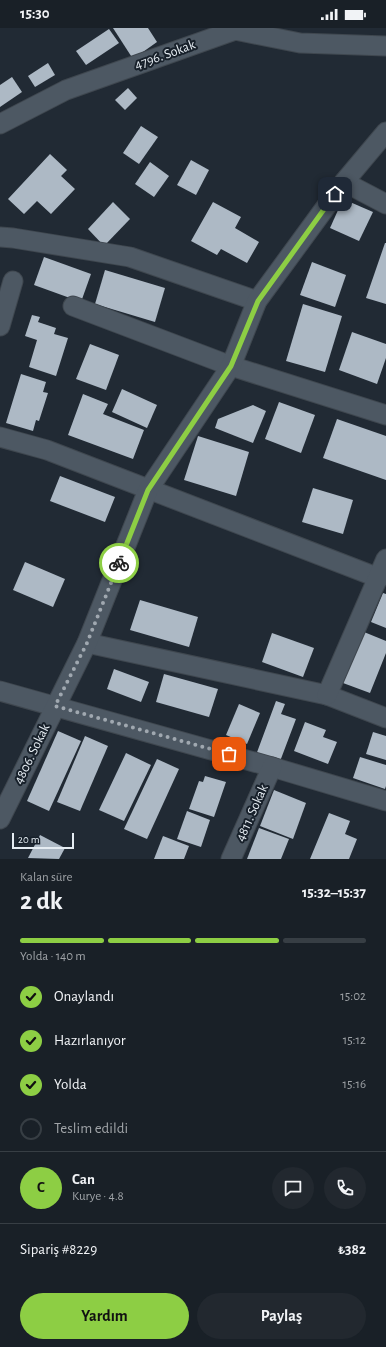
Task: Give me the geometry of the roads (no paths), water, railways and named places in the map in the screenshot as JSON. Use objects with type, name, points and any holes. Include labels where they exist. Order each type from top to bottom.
[{"type":"street","name":"4796. Sokak","points":[[0,124],[66,90],[235,29],[300,43],[386,46]]},
{"type":"street","name":"4806. Sokak","points":[[0,819],[87,643],[148,490],[231,366],[258,301],[344,182],[386,132]]},
{"type":"street","points":[[344,182],[386,204]]},
{"type":"street","points":[[0,237],[130,257],[258,301]]},
{"type":"street","points":[[0,326],[13,281]]},
{"type":"street","points":[[73,306],[231,366],[386,415]]},
{"type":"street","points":[[0,437],[47,450],[379,578]]},
{"type":"street","points":[[327,695],[386,559]]},
{"type":"street","points":[[87,643],[327,695],[386,718]]},
{"type":"street","points":[[0,691],[272,767],[386,801]]},
{"type":"street","name":"4811. Sokak","points":[[231,859],[272,767]]}]
